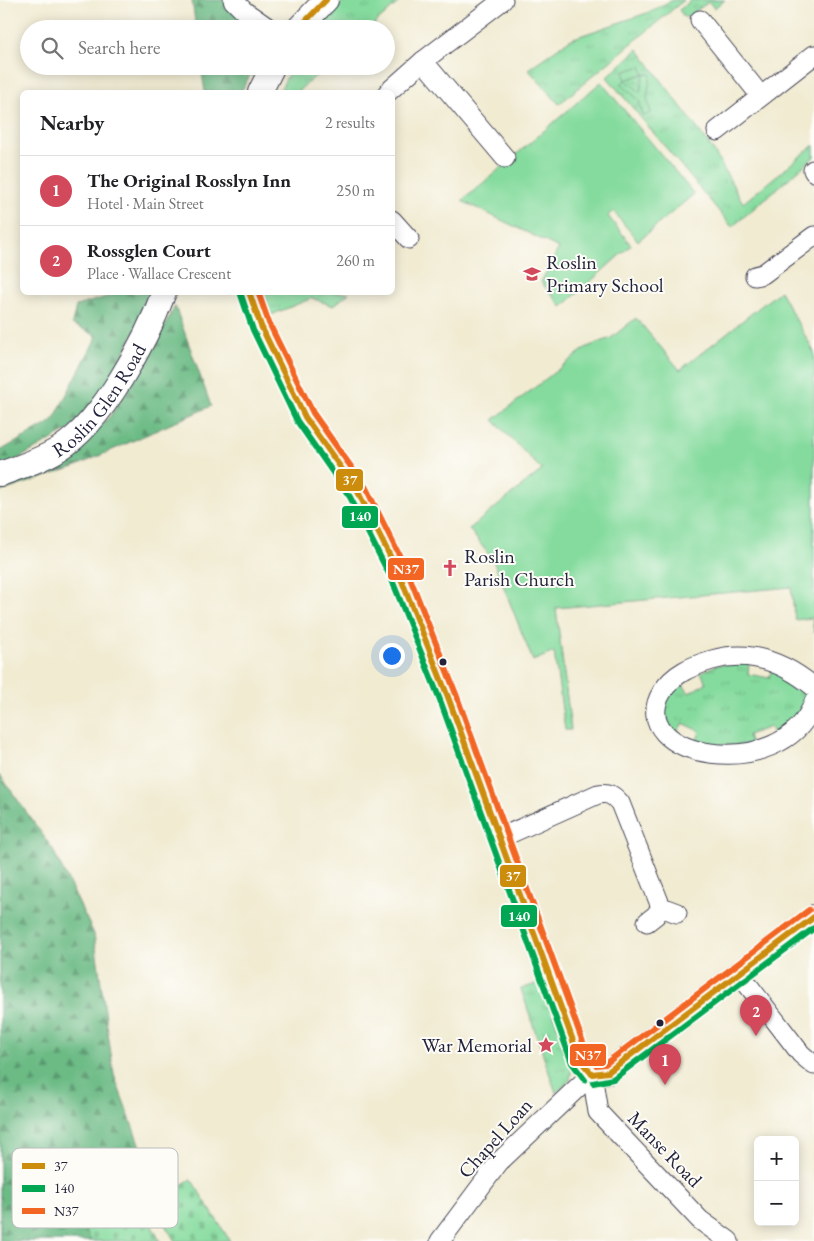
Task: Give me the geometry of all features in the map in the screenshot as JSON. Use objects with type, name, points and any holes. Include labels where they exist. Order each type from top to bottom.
[{"type":"main road","points":[[307,20],[326,0]]},
{"type":"main road","points":[[261,90],[268,75]]},
{"type":"main road","name":"Roslin Glen Road","points":[[0,474],[32,463],[60,448],[86,427],[118,382],[155,318],[163,295]]},
{"type":"main road","points":[[250,295],[261,326],[304,417],[358,492],[400,576],[448,697],[580,1060],[592,1074],[608,1072],[738,972],[814,917]]},
{"type":"street","points":[[233,0],[257,20]]},
{"type":"street","points":[[390,90],[423,61],[503,0]]},
{"type":"street","points":[[706,23],[760,95]]},
{"type":"street","points":[[716,131],[814,55]]},
{"type":"street","points":[[423,61],[504,158]]},
{"type":"street","points":[[395,223],[409,239]]},
{"type":"street","points":[[755,276],[763,274],[814,236]]},
{"type":"street","points":[[814,687],[801,676],[774,662],[751,657],[731,656],[696,664],[678,674],[661,694],[656,704],[655,714],[662,729],[678,743],[714,755],[733,755],[752,753],[777,743],[791,734],[801,724],[814,702]]},
{"type":"street","points":[[500,838],[598,794],[606,792],[613,795],[620,803],[671,909],[656,915],[647,922]]},
{"type":"street","points":[[738,972],[801,1054],[814,1065]]},
{"type":"street","name":"Chapel Loan","points":[[440,1241],[499,1162],[592,1074]]},
{"type":"street","name":"Manse Road","points":[[592,1074],[598,1112],[700,1220],[729,1241]]},
{"type":"green space","points":[[192,0],[224,0],[246,20],[195,20]]},
{"type":"green space","points":[[344,0],[401,0],[379,20],[326,20]]},
{"type":"green space","points":[[673,0],[684,0],[559,104],[528,69],[571,39],[647,13]]},
{"type":"green space","points":[[692,0],[725,0],[714,8],[709,2],[685,18],[679,10]]},
{"type":"green space","points":[[638,49],[712,148],[743,203],[814,145],[814,157],[732,227],[607,77]]},
{"type":"green space","points":[[641,66],[644,74],[626,80],[623,72]]},
{"type":"green space","points":[[644,74],[651,74],[647,98],[651,113],[643,116],[639,100],[621,84],[626,80],[640,92]]},
{"type":"green space","points":[[202,75],[250,75],[242,90],[205,90]]},
{"type":"green space","points":[[288,75],[317,75],[299,90],[280,90]]},
{"type":"green space","points":[[601,82],[694,194],[638,241],[613,211],[608,216],[631,245],[562,307],[541,282],[559,248],[462,201]]},
{"type":"green space","points":[[780,291],[814,352],[814,633],[812,618],[795,620],[791,587],[556,608],[571,730],[565,730],[554,652],[533,661],[493,560],[469,529],[542,470],[493,420],[587,347],[611,338],[636,318],[680,370]]},
{"type":"green space","points":[[113,295],[154,295],[105,390],[74,427],[0,469],[0,451],[53,421],[97,336],[72,324],[76,306]]},
{"type":"green space","points":[[265,295],[347,295],[333,306],[312,298],[271,315]]},
{"type":"green space","points":[[175,306],[211,406],[74,467],[0,492],[0,484],[79,448],[110,416],[147,361]]},
{"type":"green space","points":[[749,662],[748,674],[769,678],[772,669],[806,691],[806,705],[803,712],[793,723],[775,737],[770,727],[748,735],[751,746],[696,744],[700,731],[683,723],[676,734],[667,718],[665,707],[666,702],[681,682],[689,693],[706,683],[701,672],[717,665]]},
{"type":"green space","points":[[0,775],[52,848],[94,934],[114,1075],[141,1148],[12,1148],[12,1228],[100,1228],[98,1229],[103,1241],[0,1241]]},
{"type":"green space","points":[[542,982],[572,1067],[570,1080],[556,1093],[521,989]]},
{"type":"green space","points":[[191,1179],[230,1241],[175,1241],[167,1228],[178,1228],[178,1187]]},
{"type":"green space","points":[[84,1228],[153,1228],[160,1241],[91,1241]]},
{"type":"transit line","name":"37","points":[[307,20],[326,0]]},
{"type":"transit line","name":"140","points":[[241,295],[253,330],[297,421],[350,497],[392,580],[440,700],[572,1063],[585,1080]]},
{"type":"transit line","name":"37","points":[[250,295],[261,326],[305,417],[358,492],[400,576],[448,697],[580,1060],[592,1074]]},
{"type":"transit line","name":"N37","points":[[259,295],[269,323],[313,413],[366,488],[408,573],[456,694],[588,1056],[596,1065],[605,1064],[809,910]]},
{"type":"transit line","name":"37","points":[[592,1074],[608,1072],[814,917]]},
{"type":"transit line","name":"140","points":[[593,1083],[613,1079],[814,928]]},
{"type":"place","name":"Roslin Primary School","points":[[532,274]]},
{"type":"place","name":"Roslin Parish Church","points":[[450,568]]},
{"type":"place","name":"Rossglen Court","points":[[756,1036]]},
{"type":"place","name":"War Memorial","points":[[546,1045]]},
{"type":"place","name":"The Original Rosslyn Inn","points":[[665,1085]]}]
